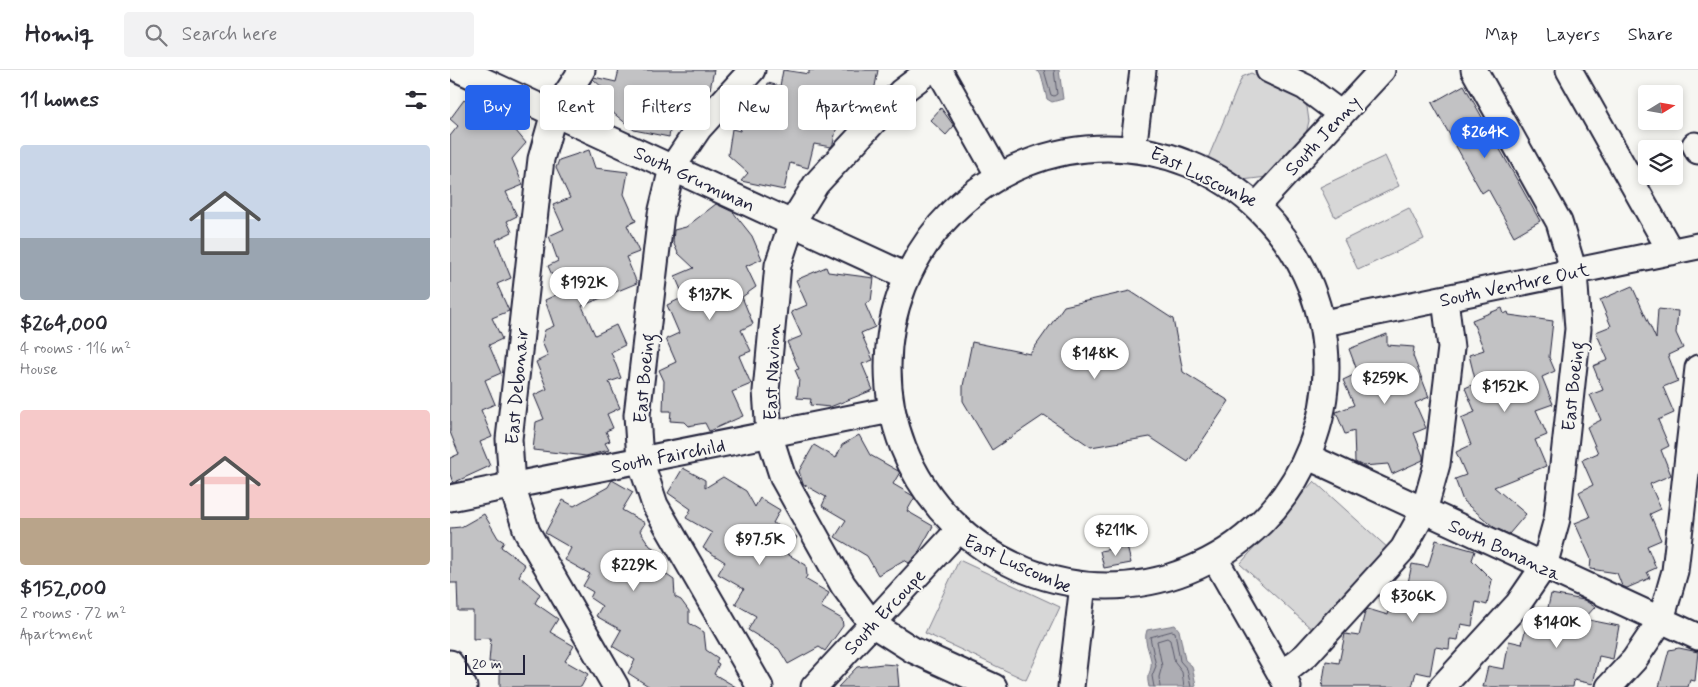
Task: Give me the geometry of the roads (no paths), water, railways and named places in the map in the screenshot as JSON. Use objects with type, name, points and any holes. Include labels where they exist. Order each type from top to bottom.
[{"type":"lane","name":"South Grumman","points":[[460,70],[540,107]]},
{"type":"lane","name":"East Debonair","points":[[572,85],[582,70]]},
{"type":"lane","name":"East Boeing","points":[[752,70],[699,128],[672,168],[661,214],[637,415],[640,460],[655,505],[760,687]]},
{"type":"lane","name":"East Navion","points":[[930,70],[901,92],[816,184],[792,223],[778,265],[766,391],[769,434],[783,478],[843,585],[872,624],[913,650],[994,687]]},
{"type":"lane","points":[[886,411],[902,274],[995,169],[939,70]]},
{"type":"lane","points":[[1134,142],[1143,70]]},
{"type":"lane","points":[[1270,70],[1305,86],[1341,114]]},
{"type":"lane","name":"South Jenny","points":[[1262,200],[1382,70]]},
{"type":"lane","name":"East Boeing","points":[[1442,687],[1518,604],[1544,566],[1556,519],[1578,330],[1574,272],[1558,222],[1474,70]]},
{"type":"lane","points":[[1569,70],[1671,252]]},
{"type":"lane","name":"East Debonair","points":[[549,130],[541,159],[509,439],[512,486],[527,532],[616,687]]},
{"type":"lane","name":"South Grumman","points":[[590,130],[902,274]]},
{"type":"lane","name":"East Luscombe","points":[[995,169],[1134,142],[1262,200],[1329,322]]},
{"type":"lane","name":"South Venture Out","points":[[1329,322],[1671,252],[1698,249]]},
{"type":"lane","points":[[1329,322],[1313,459],[1218,564],[1285,681],[1306,655],[1403,549],[1424,512],[1437,464],[1451,348],[1446,299]]},
{"type":"lane","points":[[1610,687],[1634,660],[1661,620],[1675,571],[1698,368]]},
{"type":"lane","name":"East Luscombe","points":[[886,411],[955,534],[1082,593],[1218,564]]},
{"type":"lane","name":"South Fairchild","points":[[450,498],[886,411]]},
{"type":"lane","name":"South Bonanza","points":[[1313,459],[1424,512],[1698,637]]},
{"type":"lane","name":"South Ercoupe","points":[[814,687],[955,534]]},
{"type":"lane","points":[[1071,687],[1082,593]]},
{"type":"lane","points":[[450,663],[464,687]]},
{"type":"water","points":[[1035,70],[1059,70],[1063,99],[1052,102],[1047,99],[1041,74]]},
{"type":"water","points":[[1175,625],[1179,630],[1185,660],[1192,666],[1196,685],[1195,687],[1149,687],[1148,677],[1151,662],[1146,640],[1147,630]]}]
